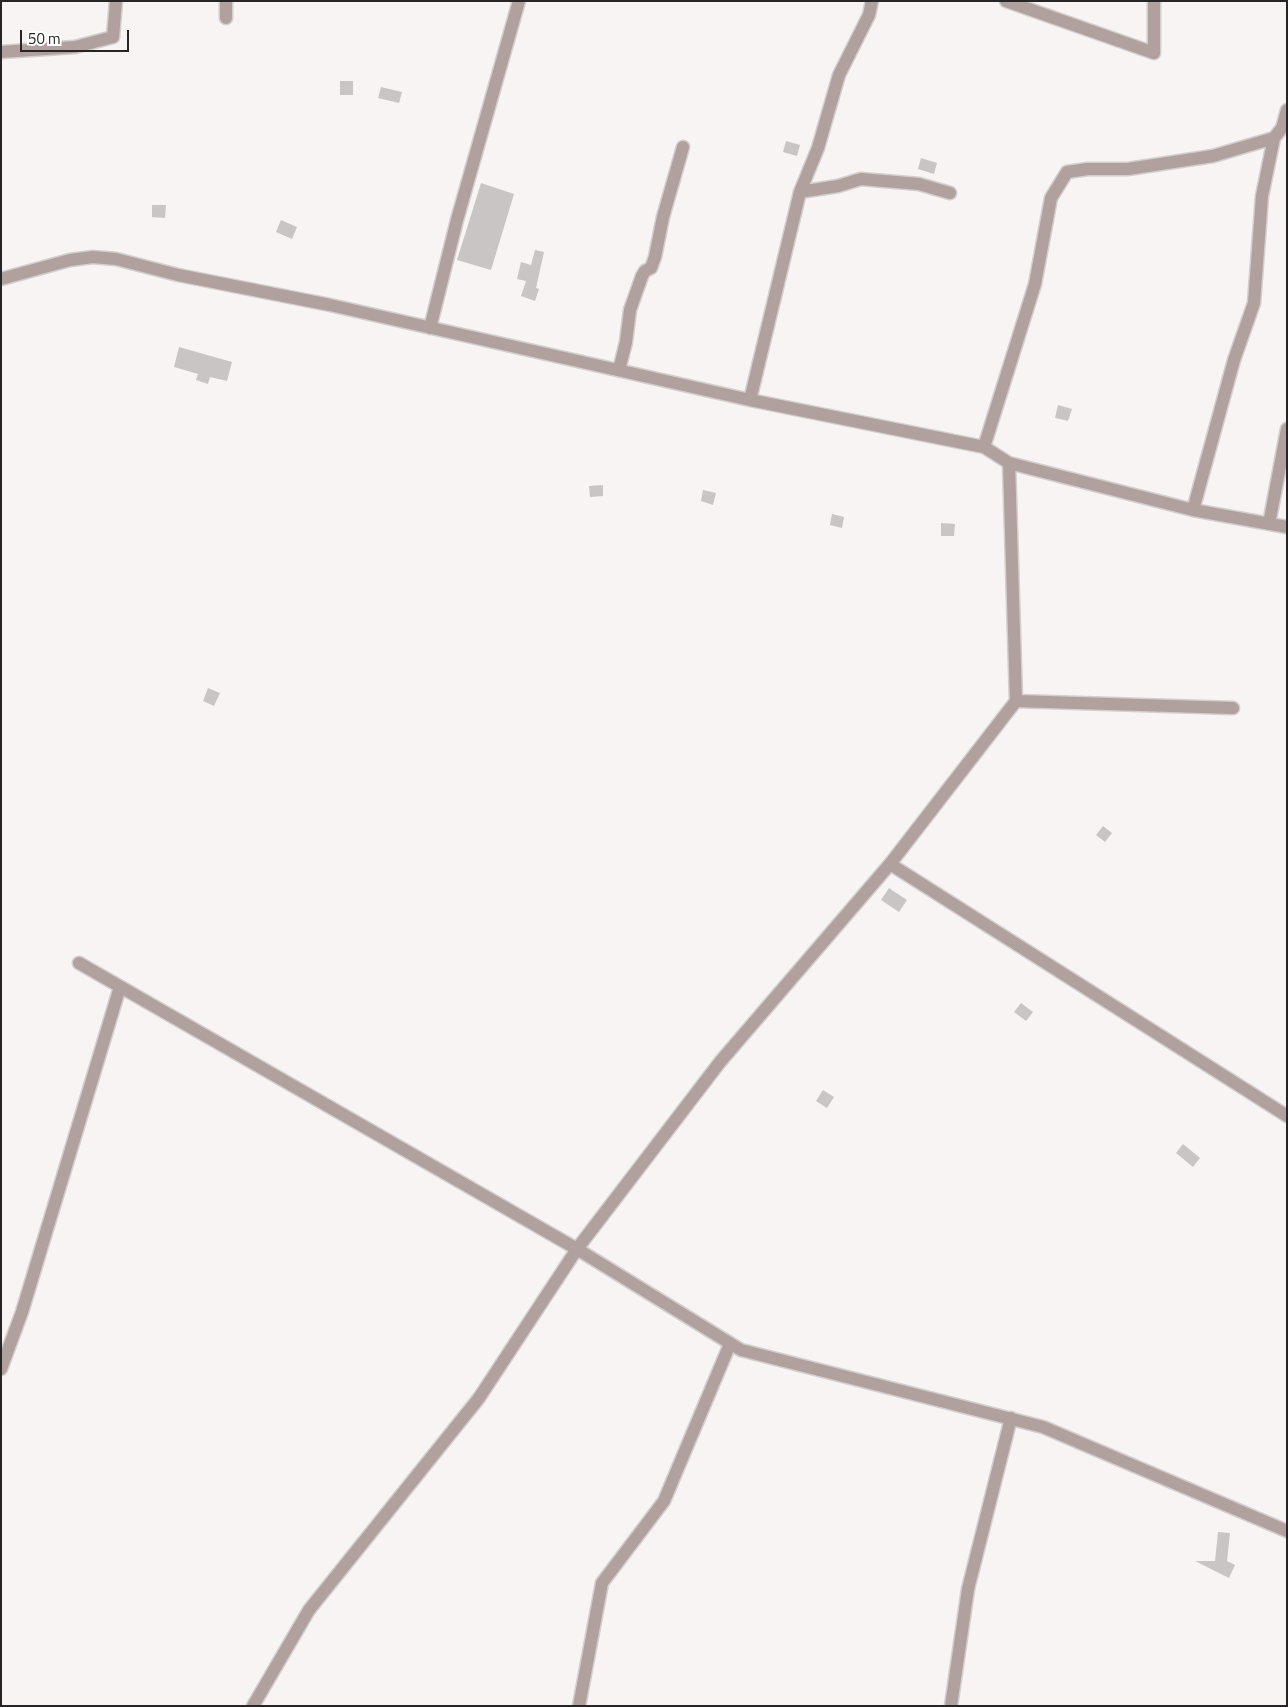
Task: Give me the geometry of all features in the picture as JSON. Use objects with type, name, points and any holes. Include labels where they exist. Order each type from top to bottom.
[{"type":"street","points":[[1,52],[76,47],[113,37],[116,1]]},
{"type":"street","points":[[226,1],[226,18]]},
{"type":"street","points":[[430,328],[457,220],[519,1]]},
{"type":"street","points":[[750,400],[800,192],[818,148],[839,75],[869,15],[872,1]]},
{"type":"street","points":[[1006,1],[1154,53],[1154,1]]},
{"type":"street","points":[[1193,510],[1234,360],[1254,304],[1262,196],[1274,138],[1282,128],[1287,110]]},
{"type":"street","points":[[984,447],[1035,284],[1051,198],[1068,172],[1088,169],[1128,169],[1214,156],[1274,138]]},
{"type":"street","points":[[619,370],[626,342],[630,310],[642,276],[645,271],[651,268],[655,257],[663,217],[683,148]]},
{"type":"street","points":[[800,192],[838,186],[861,179],[919,184],[950,193]]},
{"type":"street","points":[[1,279],[70,260],[93,257],[116,259],[178,275],[286,295],[750,400],[984,447],[1009,463],[1193,510],[1287,527]]},
{"type":"street","points":[[1269,524],[1287,429]]},
{"type":"street","points":[[253,1706],[309,1610],[479,1398],[577,1250],[720,1062],[890,864],[1016,701],[1009,463]]},
{"type":"street","points":[[1016,701],[1233,708]]},
{"type":"street","points":[[890,864],[1287,1116]]},
{"type":"street","points":[[79,964],[577,1250],[741,1350],[1043,1426],[1287,1531]]},
{"type":"street","points":[[1,1369],[22,1312],[120,987]]},
{"type":"street","points":[[579,1706],[602,1583],[664,1501],[730,1344]]},
{"type":"street","points":[[950,1706],[968,1589],[1011,1418]]},
{"type":"building","points":[[340,81],[353,81],[353,95],[340,95]]},
{"type":"building","points":[[381,87],[402,92],[399,103],[378,98]]},
{"type":"building","points":[[786,141],[800,145],[797,156],[783,152]]},
{"type":"building","points":[[921,158],[937,163],[934,174],[918,169]]},
{"type":"building","points":[[481,183],[514,194],[491,270],[457,260]]},
{"type":"building","points":[[152,205],[166,205],[165,218],[152,217]]},
{"type":"building","points":[[281,220],[297,227],[292,239],[276,232]]},
{"type":"building","points":[[535,250],[544,252],[536,288],[539,289],[535,301],[521,296],[526,281],[517,279],[521,262],[531,265]]},
{"type":"building","points":[[179,347],[232,362],[227,381],[210,377],[208,384],[196,380],[198,374],[174,367]]},
{"type":"building","points":[[1058,405],[1072,409],[1068,421],[1055,418]]},
{"type":"building","points":[[603,485],[603,496],[590,497],[589,486]]},
{"type":"building","points":[[703,490],[716,493],[713,505],[701,501]]},
{"type":"building","points":[[832,514],[844,517],[842,528],[830,525]]},
{"type":"building","points":[[941,523],[955,524],[954,536],[941,536]]},
{"type":"building","points":[[208,688],[220,693],[214,706],[203,701]]},
{"type":"building","points":[[1103,826],[1112,833],[1105,842],[1096,835]]},
{"type":"building","points":[[889,888],[907,900],[899,912],[881,900]]},
{"type":"building","points":[[1021,1003],[1033,1012],[1026,1021],[1014,1012]]},
{"type":"building","points":[[823,1090],[834,1097],[827,1108],[816,1101]]},
{"type":"building","points":[[1183,1144],[1200,1158],[1193,1167],[1176,1153]]},
{"type":"building","points":[[1218,1532],[1230,1533],[1227,1561],[1235,1565],[1229,1578],[1195,1561],[1215,1561]]}]
